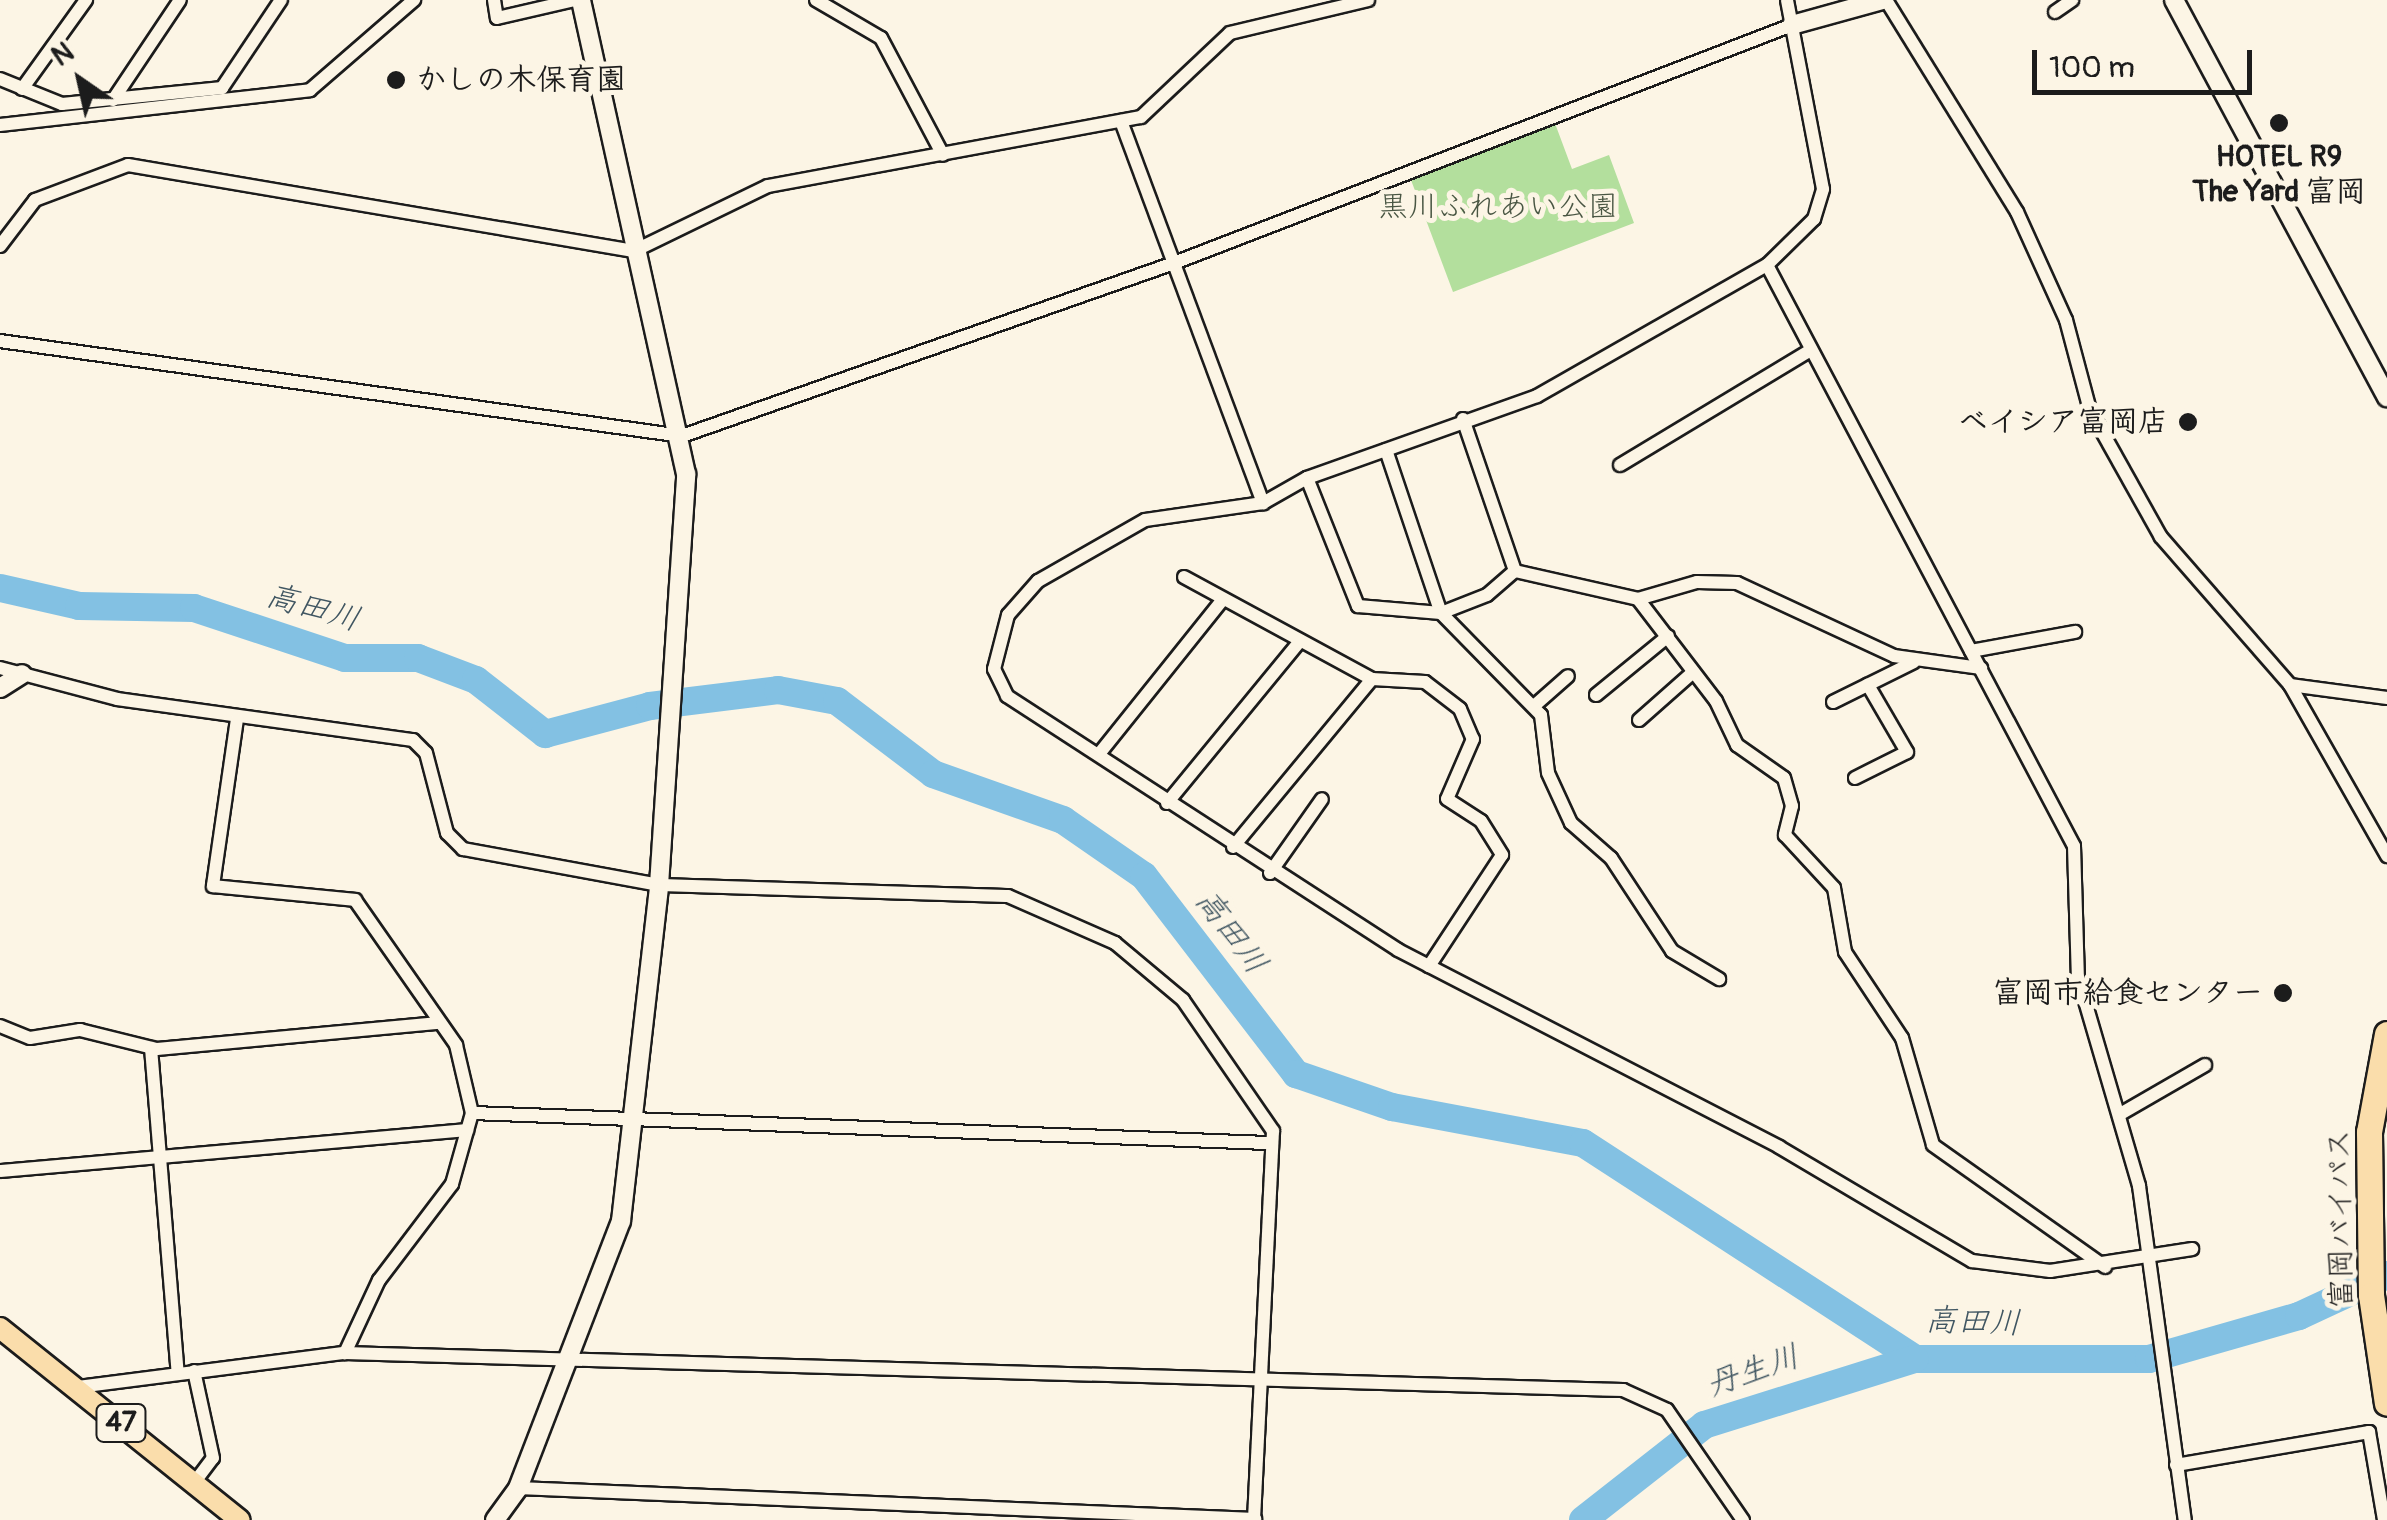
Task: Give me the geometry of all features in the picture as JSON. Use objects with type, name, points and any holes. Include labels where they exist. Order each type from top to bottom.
[{"type":"highway","name":"富岡バイパス","points":[[2387,1034],[2368,1132],[2372,1295],[2387,1403]]},
{"type":"main road","name":"47","points":[[0,1328],[240,1520]]},
{"type":"street","points":[[22,89],[86,0]]},
{"type":"street","points":[[113,100],[180,0]]},
{"type":"street","points":[[0,79],[62,104],[222,88],[281,0]]},
{"type":"street","points":[[0,125],[310,90],[414,0]]},
{"type":"street","points":[[494,0],[497,18],[578,0],[634,251],[682,436],[679,584],[659,885],[638,1118],[622,1221],[518,1488],[495,1520]]},
{"type":"street","points":[[816,0],[881,38],[943,154]]},
{"type":"street","points":[[0,246],[36,200],[128,164],[634,251],[768,186],[1141,117],[1230,33],[1368,0]]},
{"type":"street","points":[[1787,0],[1824,189],[1814,220],[1767,265],[1537,396],[1463,419],[1307,478],[1263,503],[1145,520],[1038,580],[1008,615],[994,669],[1006,696],[1099,754],[1270,873],[1429,966],[1744,1128],[1972,1261],[2012,1272],[2145,1267],[2192,1248]]},
{"type":"street","points":[[0,341],[682,436],[1174,263],[1792,25],[1884,0],[2017,212],[2066,320],[2090,410],[2161,537],[2290,685],[2387,856]]},
{"type":"street","points":[[2055,12],[2072,0]]},
{"type":"street","points":[[2174,0],[2387,398]]},
{"type":"street","points":[[1120,121],[1263,503]]},
{"type":"street","points":[[1767,265],[1807,352],[2074,846],[2078,977],[2122,1113],[2185,1520]]},
{"type":"street","points":[[1620,465],[1807,352]]},
{"type":"street","points":[[1463,419],[1515,571]]},
{"type":"street","points":[[1386,450],[1441,613],[1534,706],[1547,730],[1554,796],[1571,823],[1611,858],[1672,951],[1719,979]]},
{"type":"street","points":[[1307,478],[1358,606],[1441,613],[1488,595],[1515,571]]},
{"type":"street","points":[[1515,571],[1638,599],[1696,582],[1738,584],[1914,662],[1981,668]]},
{"type":"street","points":[[1184,577],[1372,679],[1426,682],[1460,709],[1473,739],[1447,799],[1481,821],[1502,855],[1429,966]]},
{"type":"street","points":[[1638,599],[1668,636],[1737,745],[1784,778],[1792,806],[1785,835],[1834,888],[1845,952],[1902,1038],[1934,1145],[2106,1267]]},
{"type":"street","points":[[1099,754],[1222,600]]},
{"type":"street","points":[[1971,650],[2076,632]]},
{"type":"street","points":[[1596,695],[1668,636]]},
{"type":"street","points":[[1167,803],[1300,641]]},
{"type":"street","points":[[1833,702],[1914,662]]},
{"type":"street","points":[[0,668],[237,719],[412,740],[426,753],[447,833],[463,849],[659,885],[1008,896],[1156,973],[1264,1111],[1273,1131],[1267,1144],[1255,1520],[518,1488]]},
{"type":"street","points":[[0,688],[22,674]]},
{"type":"street","points":[[1639,720],[1692,674]]},
{"type":"street","points":[[1534,706],[1568,676]]},
{"type":"street","points":[[1233,846],[1372,679]]},
{"type":"street","points":[[1855,778],[1907,752],[1868,685]]},
{"type":"street","points":[[2290,685],[2387,698]]},
{"type":"street","points":[[237,719],[214,886],[355,900],[456,1045],[472,1113],[452,1184],[379,1280],[345,1353]]},
{"type":"street","points":[[1270,873],[1322,798]]},
{"type":"street","points":[[0,1026],[30,1038],[80,1030],[151,1048],[439,1023]]},
{"type":"street","points":[[151,1048],[178,1373]]},
{"type":"street","points":[[2122,1113],[2205,1065]]},
{"type":"street","points":[[472,1113],[1267,1144]]},
{"type":"street","points":[[0,1171],[467,1130]]},
{"type":"street","points":[[78,1387],[345,1353],[570,1354],[1260,1381],[1623,1390],[1668,1410],[1712,1467],[1743,1520]]},
{"type":"street","points":[[194,1371],[213,1458],[194,1483]]},
{"type":"street","points":[[2176,1465],[2369,1432],[2382,1520]]},
{"type":"green space","name":"黒川ふれあい公園","points":[[1553,118],[1572,169],[1609,155],[1634,223],[1453,292],[1408,172]]},
{"type":"waterway","name":"高田川","points":[[0,588],[79,606],[194,608],[345,658],[418,658],[476,680],[545,734],[650,706],[778,690],[837,701],[933,774],[1063,820],[1144,876],[1296,1074],[1392,1107],[1583,1143],[1915,1359],[2149,1359],[2299,1316],[2387,1275]]},
{"type":"waterway","name":"丹生川","points":[[1583,1520],[1704,1425],[1915,1359]]},
{"type":"place","name":"かしの木保育園","points":[[396,80]]},
{"type":"place","name":"HOTEL R9 The Yard 富岡","points":[[2279,123]]},
{"type":"place","name":"ベイシア富岡店","points":[[2188,422]]},
{"type":"place","name":"富岡市給食センター","points":[[2283,993]]}]
